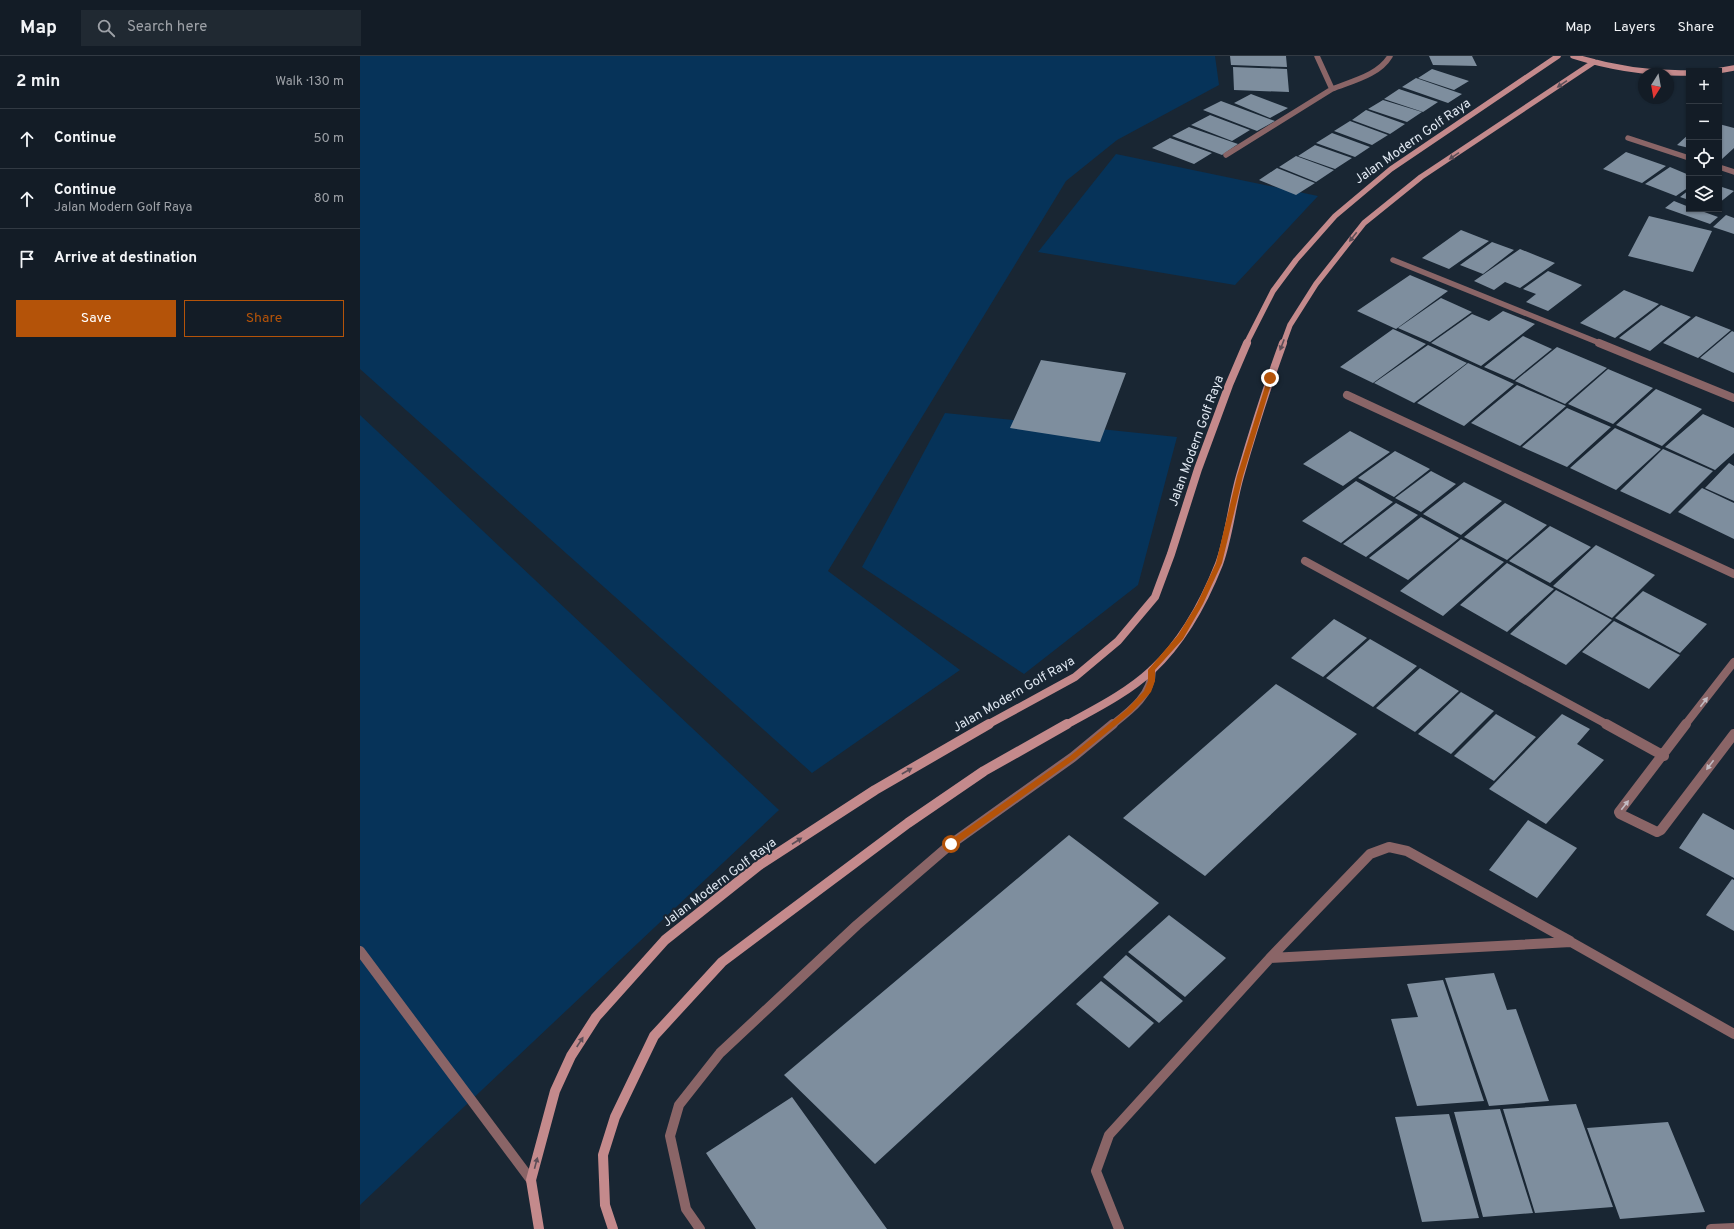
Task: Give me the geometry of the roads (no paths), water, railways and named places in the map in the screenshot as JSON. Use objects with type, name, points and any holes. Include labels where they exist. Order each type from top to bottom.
[{"type":"street","points":[[1317,56],[1332,89]]},
{"type":"street","points":[[1226,156],[1332,89],[1375,71],[1388,62],[1390,56]]},
{"type":"street","name":"Jalan Modern Golf Raya","points":[[539,1229],[531,1180],[555,1091],[571,1056],[596,1017],[665,940],[758,866],[875,790],[957,742],[1075,677],[1118,641],[1155,597],[1171,554],[1198,469],[1229,385],[1250,336],[1273,292],[1296,260],[1335,216],[1391,169],[1558,56]]},
{"type":"street","points":[[1573,56],[1624,68],[1655,72],[1686,73]]},
{"type":"street","points":[[613,1229],[605,1205],[603,1155],[615,1117],[654,1036],[722,962],[908,823],[984,772],[1120,695],[1152,670],[1181,637],[1200,604],[1219,563],[1240,476],[1270,378],[1290,325],[1316,284],[1364,223],[1415,182],[1594,62]]},
{"type":"street","points":[[1722,70],[1734,68]]},
{"type":"street","points":[[1628,138],[1686,157]]},
{"type":"street","points":[[1722,168],[1734,172]]},
{"type":"street","points":[[1393,260],[1734,398]]},
{"type":"street","points":[[1347,395],[1734,574]]},
{"type":"street","points":[[1305,561],[1664,756]]},
{"type":"street","points":[[1734,662],[1664,756],[1619,812],[1621,816],[1657,832],[1661,830],[1734,734]]},
{"type":"street","points":[[700,1229],[686,1209],[670,1136],[679,1105],[720,1053],[857,925],[951,844],[1073,757],[1130,711],[1147,692],[1152,681],[1152,670]]},
{"type":"street","points":[[1119,1229],[1096,1171],[1109,1135],[1270,958],[1370,854],[1389,847],[1407,850],[1734,1034]]},
{"type":"street","points":[[1270,958],[1571,942]]},
{"type":"street","points":[[360,951],[531,1180]]},
{"type":"street","points":[[1711,1229],[1734,1228]]}]
